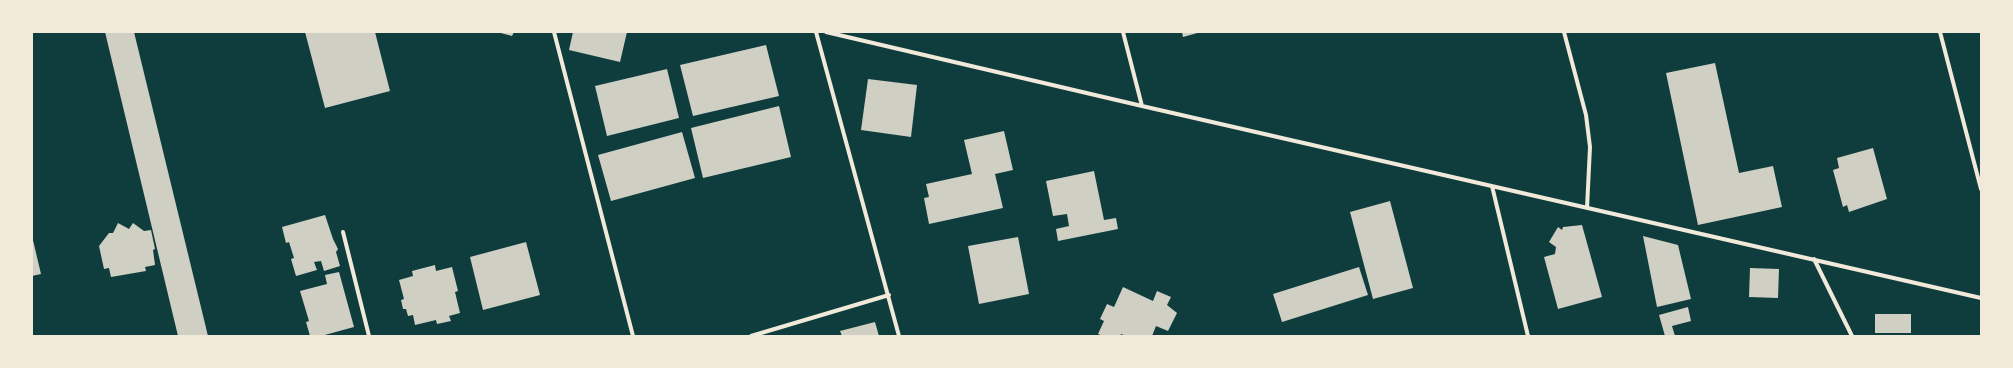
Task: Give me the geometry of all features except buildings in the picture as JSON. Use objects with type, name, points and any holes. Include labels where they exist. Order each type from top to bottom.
[{"type":"street","points":[[554,32],[633,336]]},
{"type":"street","points":[[816,32],[899,336]]},
{"type":"street","points":[[826,32],[1981,298]]},
{"type":"street","points":[[850,32],[852,38]]},
{"type":"street","points":[[1123,32],[1142,106]]},
{"type":"street","points":[[1564,32],[1586,115],[1590,147],[1587,208]]},
{"type":"street","points":[[1940,32],[1981,189]]},
{"type":"street","points":[[1492,186],[1528,336]]},
{"type":"street","points":[[343,232],[369,336]]},
{"type":"street","points":[[1814,259],[1852,336]]},
{"type":"street","points":[[751,336],[889,295]]}]
